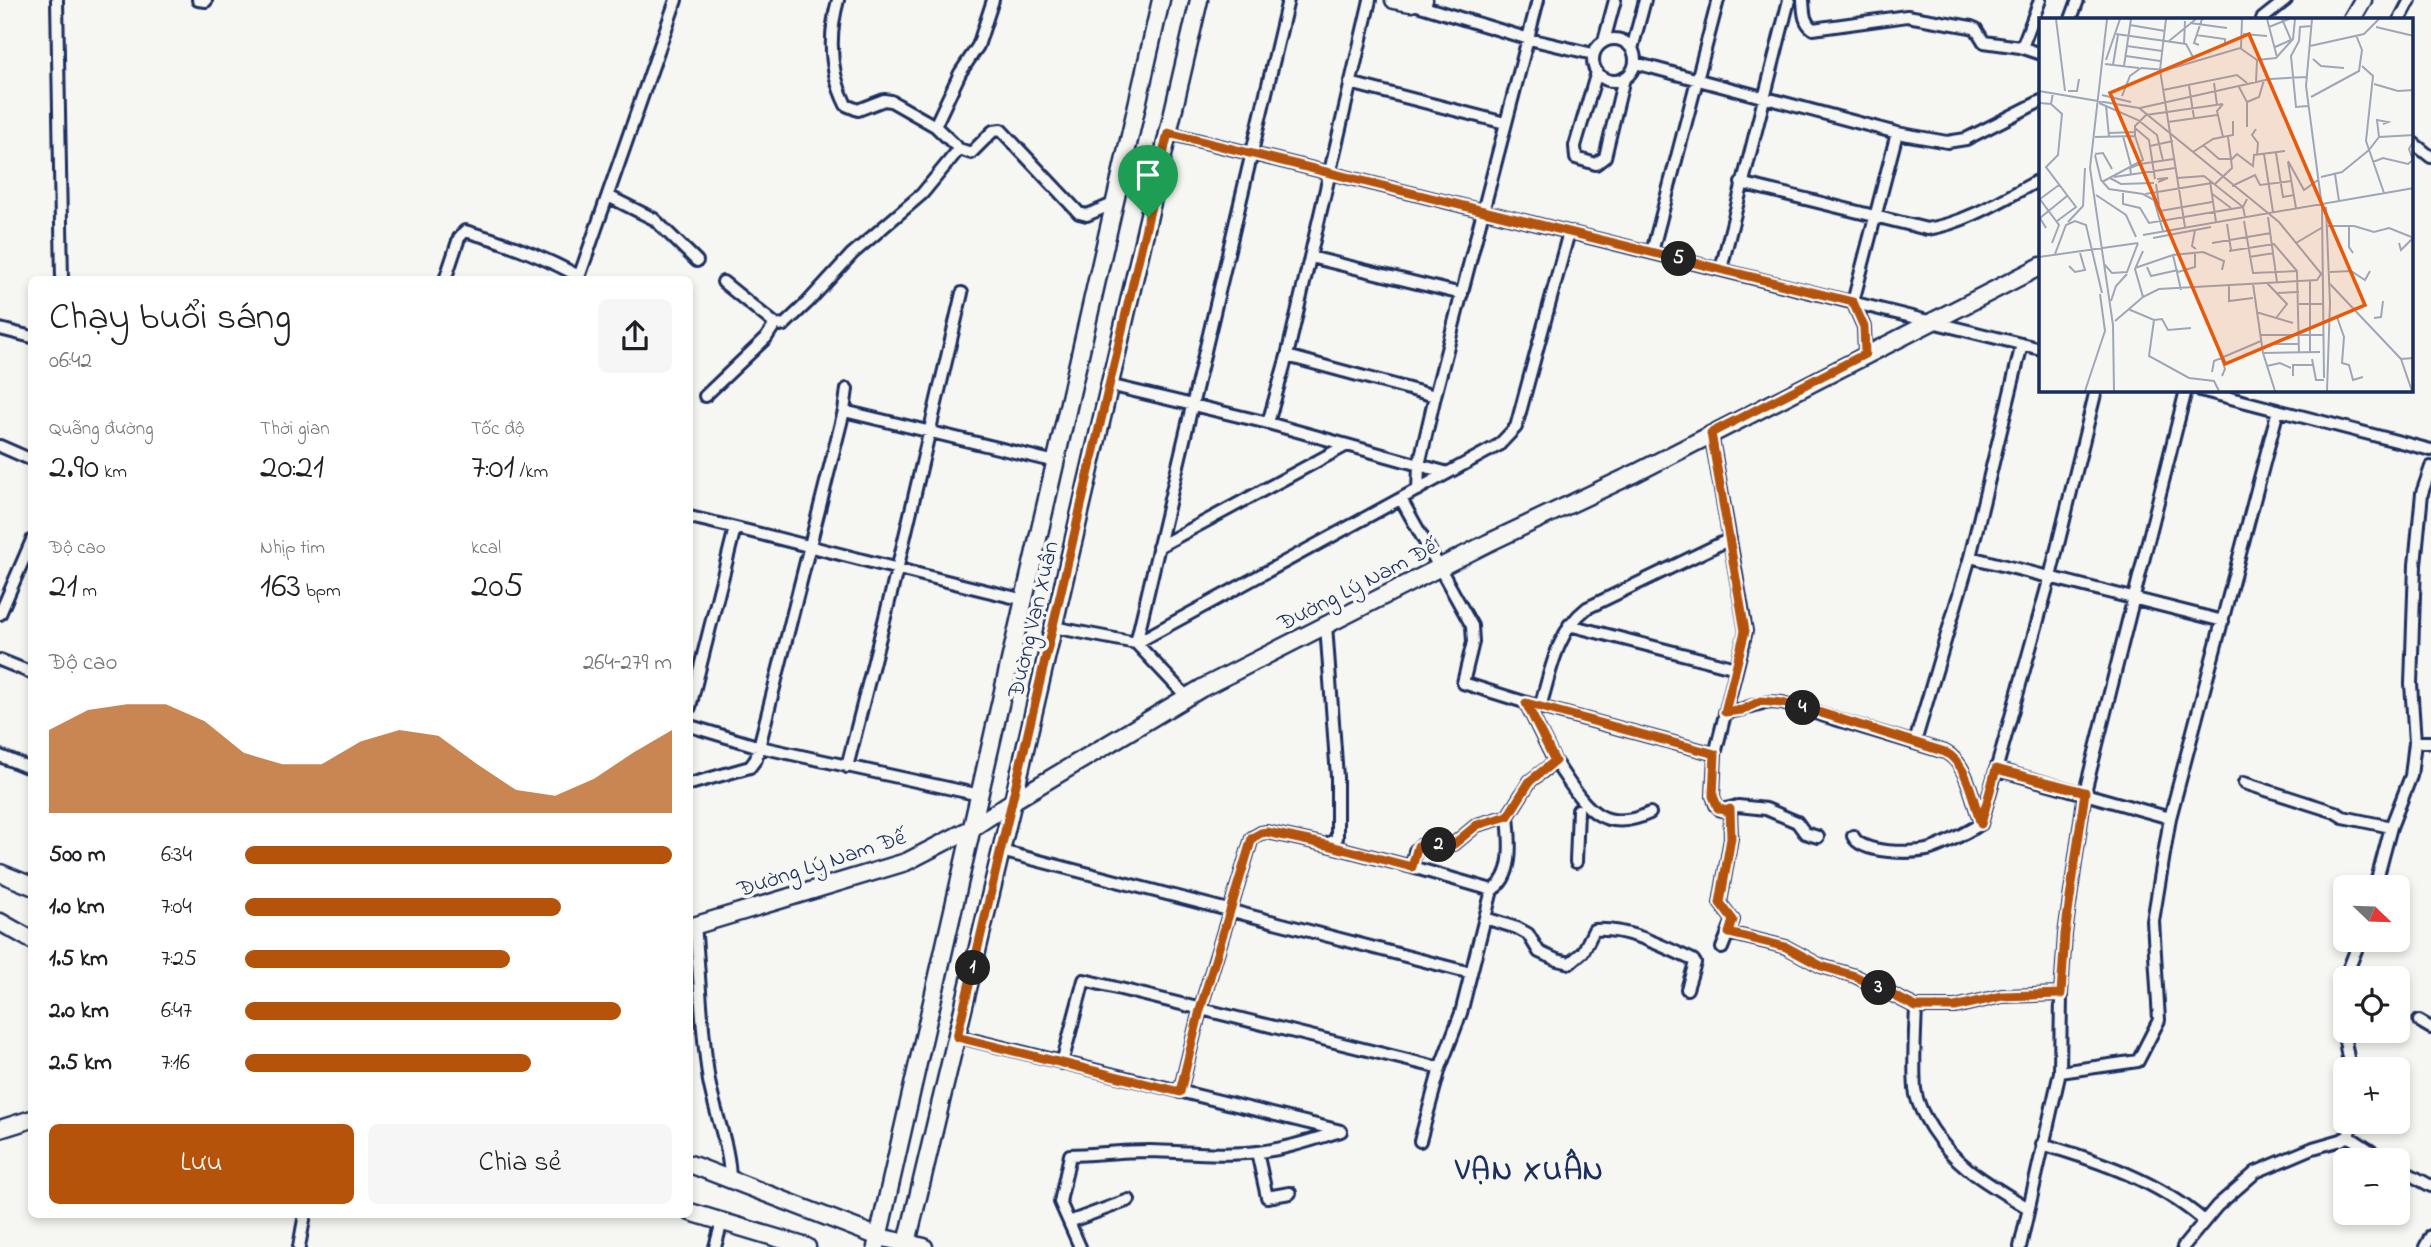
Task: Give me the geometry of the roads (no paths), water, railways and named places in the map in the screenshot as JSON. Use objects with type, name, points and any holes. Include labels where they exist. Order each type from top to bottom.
[{"type":"main road","name":"Đường Vạn Xuân","points":[[877,1242],[1161,0]]},
{"type":"main road","name":"Đường Vạn Xuân","points":[[912,1246],[957,1037],[1199,0]]},
{"type":"main road","points":[[1394,0],[1418,1]]},
{"type":"main road","points":[[2352,18],[2363,0]]},
{"type":"main road","name":"Đường Lý Nam Đế","points":[[693,926],[906,862],[972,828],[1187,697],[1439,568],[1636,473],[2039,267]]},
{"type":"main road","points":[[0,873],[28,884]]},
{"type":"main road","points":[[0,922],[28,938]]},
{"type":"main road","points":[[0,1129],[28,1120]]},
{"type":"main road","points":[[693,1165],[877,1242],[912,1246]]},
{"type":"main road","points":[[693,1213],[807,1247]]},
{"type":"street","points":[[57,0],[62,276]]},
{"type":"street","points":[[580,276],[676,0]]},
{"type":"street","points":[[838,0],[831,40],[831,59],[836,86],[846,105],[858,110],[884,100],[891,101],[934,126],[959,149],[971,153],[993,131],[1001,130],[1079,214],[1087,215],[1115,203]]},
{"type":"street","points":[[934,126],[960,73],[978,47],[993,0]]},
{"type":"street","points":[[1136,643],[1288,0]]},
{"type":"street","points":[[1268,423],[1287,356],[1370,0]]},
{"type":"street","points":[[1418,489],[1419,465],[1435,396],[1538,0]]},
{"type":"street","points":[[1615,0],[1604,41],[1593,54],[1594,67],[1606,80],[1624,78]]},
{"type":"street","points":[[1597,72],[1575,146],[1576,158],[1596,164],[1605,157],[1624,78],[1635,63],[1632,49],[1645,0]]},
{"type":"street","points":[[1652,253],[1718,0]]},
{"type":"street","points":[[1721,270],[1789,0]]},
{"type":"street","points":[[1803,0],[1804,17],[1807,25],[1813,29],[1907,16],[1971,27],[1976,29],[1984,42],[2020,47],[2039,53]]},
{"type":"street","points":[[2020,47],[2024,43],[2040,0]]},
{"type":"street","points":[[2071,18],[2078,0]]},
{"type":"street","points":[[2263,18],[2287,0]]},
{"type":"street","points":[[2401,18],[2410,0]]},
{"type":"street","points":[[1418,1],[1529,39],[1593,54]]},
{"type":"street","points":[[1604,41],[1623,40],[1632,49]]},
{"type":"street","points":[[1635,63],[1897,133],[1947,142],[1966,139],[2039,101]]},
{"type":"street","points":[[1350,83],[1505,123]]},
{"type":"street","points":[[1168,133],[2039,348]]},
{"type":"street","points":[[1865,354],[1864,327],[1853,302],[1897,133]]},
{"type":"street","points":[[2414,144],[2431,157]]},
{"type":"street","points":[[723,282],[775,324],[780,326],[788,322],[852,254],[922,194],[959,149]]},
{"type":"street","points":[[1741,183],[1927,229],[1945,227],[2039,180]]},
{"type":"street","points":[[608,196],[653,219],[697,261]]},
{"type":"street","points":[[446,276],[459,238],[465,231],[506,242],[575,276]]},
{"type":"street","points":[[1136,643],[1499,445],[1516,427],[1569,232]]},
{"type":"street","points":[[1310,257],[1462,294]]},
{"type":"street","points":[[847,767],[897,570],[962,293]]},
{"type":"street","points":[[705,396],[766,338],[775,324]]},
{"type":"street","points":[[0,329],[28,336]]},
{"type":"street","points":[[1916,743],[1970,557],[2022,344]]},
{"type":"street","points":[[1287,356],[1435,396]]},
{"type":"street","points":[[1109,385],[1268,423],[1448,473]]},
{"type":"street","points":[[693,783],[750,767],[756,759],[844,411],[847,389]]},
{"type":"street","points":[[1853,836],[1856,842],[1864,846],[1914,852],[1931,849],[1981,824],[2050,577],[2096,392]]},
{"type":"street","points":[[2021,1247],[2060,1072],[2065,934],[2085,792],[2186,392]]},
{"type":"street","points":[[2208,392],[2431,450]]},
{"type":"street","points":[[2060,1072],[2138,1061],[2159,1020],[2152,921],[2170,818],[2278,410]]},
{"type":"street","points":[[844,411],[1056,462]]},
{"type":"street","points":[[1711,433],[1745,631],[1715,754],[1713,796],[1718,808],[1726,811],[1738,806],[1766,809],[1797,822],[1805,833],[1818,838]]},
{"type":"street","points":[[1158,547],[1347,444]]},
{"type":"street","points":[[0,446],[28,458]]},
{"type":"street","points":[[2378,875],[2391,827],[2411,776],[2415,743],[2411,684],[2415,565],[2422,493],[2431,467]]},
{"type":"street","points":[[1401,499],[1472,626],[1474,633],[1463,683],[1540,707],[1715,754]]},
{"type":"street","points":[[693,518],[1024,600]]},
{"type":"street","points":[[693,695],[735,528]]},
{"type":"street","points":[[1540,707],[1558,645],[1569,625],[1587,608],[1730,539]]},
{"type":"street","points":[[0,614],[28,549]]},
{"type":"street","points":[[1970,557],[2223,621]]},
{"type":"street","points":[[1326,625],[1336,777],[1336,838],[1327,845]]},
{"type":"street","points":[[1569,625],[1736,668]]},
{"type":"street","points":[[1053,627],[1136,643],[1187,697]]},
{"type":"street","points":[[0,660],[28,671]]},
{"type":"street","points":[[1725,712],[1742,710],[1761,701],[1782,703],[1945,752],[1958,762],[1981,824]]},
{"type":"street","points":[[1526,703],[1578,803],[1576,862]]},
{"type":"street","points":[[693,727],[760,747],[980,795]]},
{"type":"street","points":[[2415,743],[2431,742]]},
{"type":"street","points":[[0,756],[28,767]]},
{"type":"street","points":[[1420,1141],[1440,1068],[1461,1013],[1492,890],[1506,877],[1509,851],[1508,816],[1530,781],[1555,761]]},
{"type":"street","points":[[1996,769],[2170,818]]},
{"type":"street","points":[[2244,783],[2335,812],[2343,817],[2391,827]]},
{"type":"street","points":[[1578,803],[1607,820],[1626,822],[1650,813]]},
{"type":"street","points":[[1722,948],[1733,920],[1720,903],[1731,838],[1730,809]]},
{"type":"street","points":[[1412,867],[1418,846],[1454,844],[1477,825],[1508,816]]},
{"type":"street","points":[[1180,1092],[1200,1010],[1249,844],[1256,835],[1267,832],[1327,845],[1492,890]]},
{"type":"street","points":[[1001,851],[1471,973]]},
{"type":"street","points":[[1485,918],[1517,928],[1528,934],[1539,952],[1570,963],[1583,952],[1594,930],[1607,930],[1654,943],[1693,960],[1695,963],[1687,989]]},
{"type":"street","points":[[1729,933],[1786,947],[1821,966],[1855,976],[1916,1007],[1955,1007],[2002,996],[2061,994]]},
{"type":"street","points":[[693,936],[706,1063],[712,1098],[729,1156],[730,1181]]},
{"type":"street","points":[[1062,1063],[1084,980],[1440,1068]]},
{"type":"street","points":[[1916,1007],[1915,1090],[1923,1114],[1945,1149],[1966,1169],[2028,1208]]},
{"type":"street","points":[[2419,1021],[2431,1027]]},
{"type":"street","points":[[957,1037],[1341,1131],[1307,1143],[1257,1152],[1217,1155],[1150,1151],[1070,1156],[1060,1202],[1080,1247]]},
{"type":"street","points":[[2183,1247],[2203,1220],[2256,1172],[2348,1136],[2366,1148]]},
{"type":"street","points":[[2042,1144],[2091,1159],[2158,1189],[2184,1204],[2203,1220]]},
{"type":"street","points":[[1257,1152],[1267,1197],[1290,1193]]},
{"type":"street","points":[[2410,1175],[2431,1186]]},
{"type":"street","points":[[1069,1222],[1129,1200]]},
{"type":"street","points":[[299,1247],[304,1218]]},
{"type":"street","points":[[715,1247],[722,1222]]},
{"type":"street","points":[[2425,1247],[2431,1236]]},
{"type":"district","name":"VẠN XUÂN","points":[[1530,1169]]}]
